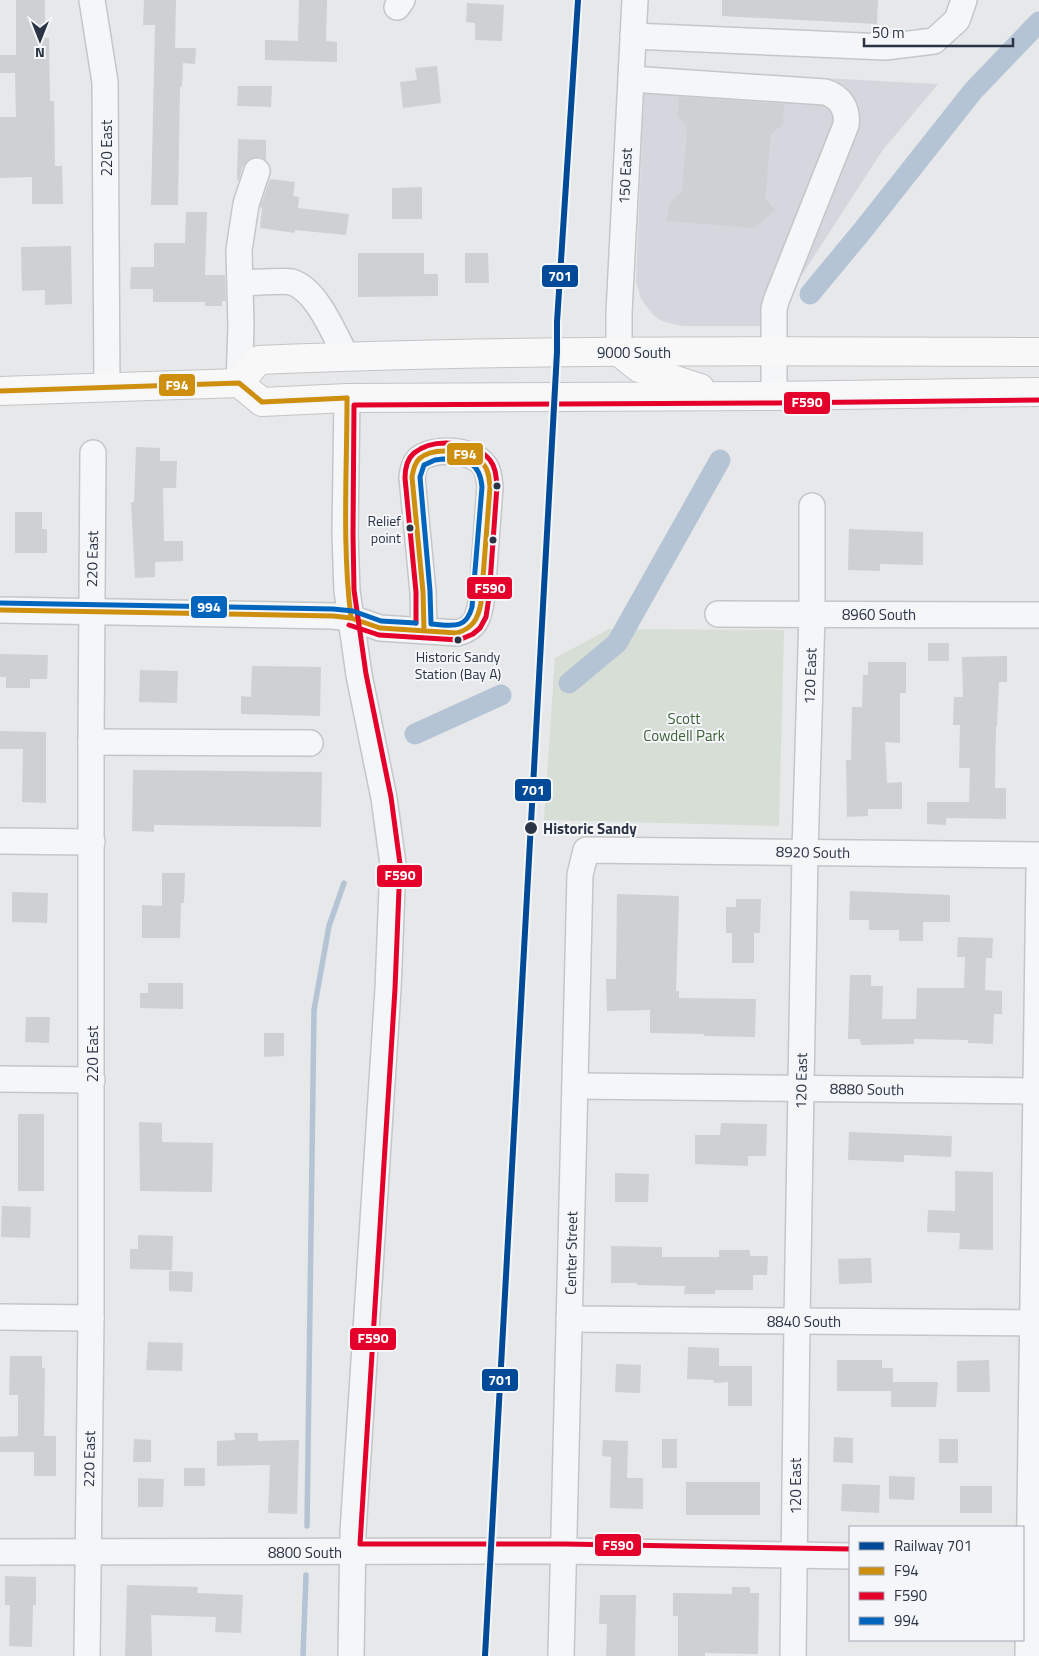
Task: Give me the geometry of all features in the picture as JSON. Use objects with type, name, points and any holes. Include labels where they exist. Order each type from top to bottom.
[{"type":"main road","name":"9000 South","points":[[239,383],[259,360],[346,356],[547,352],[1039,352]]},
{"type":"main road","points":[[619,352],[639,368],[723,396]]},
{"type":"main road","points":[[986,392],[1039,378]]},
{"type":"main road","points":[[0,391],[239,383],[262,402],[346,398],[774,396],[1039,392]]},
{"type":"street","name":"220 East","points":[[92,0],[105,82],[107,387]]},
{"type":"street","name":"150 East","points":[[619,352],[619,313],[635,0]]},
{"type":"street","points":[[633,36],[885,47],[934,40],[957,20],[964,0]]},
{"type":"street","points":[[630,79],[826,92],[832,94],[843,103],[846,110],[846,125],[774,309],[774,396]]},
{"type":"street","points":[[239,383],[241,283],[239,250],[246,204],[257,171]]},
{"type":"street","points":[[241,283],[291,282],[310,294],[321,309],[346,356]]},
{"type":"street","points":[[346,398],[345,534],[347,591],[359,675],[384,798],[393,864],[388,989],[352,1552],[351,1656]]},
{"type":"street","points":[[0,610],[333,616],[351,618],[380,628],[457,633],[467,631],[475,624],[479,611],[490,487],[486,467],[474,455],[441,452],[428,454],[414,466],[412,477],[423,592],[424,630]]},
{"type":"street","name":"220 East","points":[[87,1656],[91,1318],[93,453]]},
{"type":"street","name":"120 East","points":[[793,1656],[805,852],[812,614],[812,506]]},
{"type":"street","name":"8960 South","points":[[718,614],[1039,615]]},
{"type":"street","points":[[91,742],[310,743]]},
{"type":"street","points":[[0,841],[92,842]]},
{"type":"street","name":"8920 South","points":[[586,850],[1039,855]]},
{"type":"street","name":"Center Street","points":[[561,1656],[580,876],[586,850]]},
{"type":"street","points":[[1028,1656],[1036,1323],[1039,871]]},
{"type":"street","points":[[0,1079],[92,1080]]},
{"type":"street","name":"8880 South","points":[[575,1086],[1037,1091]]},
{"type":"street","points":[[0,1317],[91,1318]]},
{"type":"street","name":"8840 South","points":[[569,1319],[1036,1323]]},
{"type":"street","name":"8800 South","points":[[0,1552],[564,1551],[849,1556]]},
{"type":"shaded area","points":[[645,69],[938,84],[882,151],[789,295],[786,302],[785,326],[682,326],[662,321],[653,315],[641,299],[636,281]]},
{"type":"green space","name":"Scott Cowdell Park","points":[[609,629],[784,630],[779,826],[544,820],[555,658]]},
{"type":"building","points":[[17,0],[45,0],[45,38],[49,38],[50,101],[54,101],[55,166],[62,166],[63,204],[32,204],[32,177],[0,178],[0,117],[16,117],[15,73],[0,73],[0,55],[16,55]]},
{"type":"building","points":[[144,0],[176,0],[175,48],[196,48],[195,64],[183,63],[182,87],[180,87],[178,205],[151,205],[155,25],[143,25]]},
{"type":"building","points":[[299,0],[327,0],[326,41],[337,42],[337,62],[265,60],[265,40],[298,41]]},
{"type":"building","points":[[722,0],[878,0],[877,24],[722,16]]},
{"type":"building","points":[[467,3],[504,5],[502,41],[475,40],[475,23],[466,22]]},
{"type":"building","points":[[437,66],[441,103],[403,108],[400,82],[417,80],[415,68]]},
{"type":"building","points":[[238,86],[272,86],[271,107],[237,106]]},
{"type":"building","points":[[679,97],[784,104],[783,124],[771,134],[765,198],[775,210],[754,228],[667,221],[669,203],[682,192],[687,128],[678,116]]},
{"type":"building","points":[[238,139],[266,140],[266,160],[261,157],[255,157],[248,160],[243,166],[239,180],[237,180]]},
{"type":"building","points":[[270,179],[295,182],[293,196],[299,197],[298,208],[349,214],[346,235],[295,230],[295,233],[260,228],[262,208],[260,207]]},
{"type":"building","points":[[422,187],[422,219],[392,219],[392,188]]},
{"type":"building","points":[[186,212],[207,212],[205,275],[225,275],[226,301],[222,301],[222,306],[205,306],[205,302],[153,302],[153,289],[130,289],[131,267],[154,267],[154,243],[185,243]]},
{"type":"building","points":[[71,246],[72,304],[45,305],[45,290],[22,291],[21,247]]},
{"type":"building","points":[[358,253],[424,253],[424,274],[438,274],[438,296],[358,297]]},
{"type":"building","points":[[465,253],[488,253],[489,283],[465,283]]},
{"type":"building","points":[[136,447],[160,448],[160,461],[177,461],[176,488],[163,488],[164,541],[183,541],[183,561],[155,562],[155,577],[135,578],[131,502],[134,502]]},
{"type":"building","points":[[15,512],[42,512],[42,529],[47,529],[47,553],[15,553]]},
{"type":"building","points":[[849,529],[923,532],[923,565],[880,564],[880,571],[848,570]]},
{"type":"building","points":[[928,643],[949,643],[949,661],[928,661]]},
{"type":"building","points":[[0,654],[48,655],[47,679],[30,679],[30,688],[6,688],[6,677],[0,677]]},
{"type":"building","points":[[1007,656],[1007,682],[999,682],[995,788],[1006,788],[1006,819],[946,818],[946,825],[927,824],[927,802],[969,802],[970,768],[959,768],[960,725],[953,725],[954,697],[963,697],[962,657]]},
{"type":"building","points":[[868,662],[906,662],[906,693],[900,693],[900,743],[885,742],[887,783],[902,782],[902,809],[868,809],[868,816],[847,817],[846,760],[851,760],[852,707],[862,707],[863,675],[868,675]]},
{"type":"building","points":[[252,666],[321,667],[320,716],[241,714],[241,696],[251,697]]},
{"type":"building","points":[[140,670],[178,671],[177,703],[139,702]]},
{"type":"building","points":[[0,731],[46,732],[46,803],[22,802],[23,749],[0,749]]},
{"type":"building","points":[[133,770],[322,772],[321,827],[154,825],[154,832],[132,831]]},
{"type":"building","points":[[162,873],[185,873],[184,903],[181,903],[180,938],[142,938],[142,905],[162,906]]},
{"type":"building","points":[[850,891],[950,895],[950,922],[923,922],[923,941],[899,941],[899,930],[869,930],[869,920],[849,920]]},
{"type":"building","points":[[12,892],[48,893],[47,923],[12,922]]},
{"type":"building","points":[[617,894],[679,896],[676,991],[679,991],[679,998],[756,999],[755,1037],[650,1033],[650,1010],[607,1011],[606,979],[616,979]]},
{"type":"building","points":[[736,899],[761,899],[760,933],[754,933],[754,963],[732,963],[732,933],[726,933],[726,907],[736,907]]},
{"type":"building","points":[[958,937],[993,938],[992,958],[986,958],[985,990],[1002,991],[1002,1014],[994,1014],[993,1044],[968,1043],[968,1040],[914,1039],[914,1044],[861,1045],[860,1039],[848,1039],[850,975],[871,975],[871,986],[883,986],[882,1019],[916,1019],[917,988],[964,988],[965,957],[957,957]]},
{"type":"building","points":[[148,983],[183,983],[183,1009],[140,1008],[140,993],[148,993]]},
{"type":"building","points":[[26,1017],[50,1017],[49,1043],[25,1042]]},
{"type":"building","points":[[264,1033],[284,1033],[284,1056],[264,1057]]},
{"type":"building","points":[[18,1114],[44,1114],[44,1191],[18,1191]]},
{"type":"building","points":[[139,1122],[162,1123],[162,1142],[213,1143],[212,1192],[140,1191]]},
{"type":"building","points":[[721,1123],[767,1124],[766,1156],[748,1156],[748,1166],[695,1164],[695,1135],[720,1135]]},
{"type":"building","points":[[849,1132],[952,1136],[951,1157],[904,1155],[904,1162],[848,1160]]},
{"type":"building","points":[[955,1171],[993,1172],[993,1250],[959,1249],[960,1233],[927,1232],[928,1210],[955,1211]]},
{"type":"building","points":[[615,1173],[649,1174],[648,1202],[615,1202]]},
{"type":"building","points":[[2,1206],[31,1207],[30,1238],[1,1237]]},
{"type":"building","points":[[138,1235],[173,1236],[172,1270],[130,1269],[130,1249],[138,1249]]},
{"type":"building","points":[[611,1246],[662,1247],[662,1257],[719,1257],[719,1250],[750,1250],[750,1256],[768,1256],[767,1275],[753,1275],[753,1290],[715,1290],[715,1294],[684,1294],[685,1286],[611,1283]]},
{"type":"building","points":[[871,1258],[872,1283],[839,1284],[838,1259]]},
{"type":"building","points":[[169,1271],[193,1272],[192,1292],[169,1291]]},
{"type":"building","points":[[148,1342],[183,1343],[182,1371],[146,1370]]},
{"type":"building","points":[[688,1347],[719,1348],[719,1366],[752,1366],[752,1406],[728,1406],[728,1382],[714,1383],[714,1380],[687,1379]]},
{"type":"building","points":[[10,1356],[42,1356],[42,1368],[45,1368],[44,1436],[56,1436],[56,1476],[34,1476],[34,1452],[0,1452],[0,1437],[18,1436],[18,1395],[9,1395]]},
{"type":"building","points":[[837,1360],[882,1360],[882,1368],[893,1368],[893,1382],[938,1382],[936,1407],[891,1407],[891,1391],[837,1391]]},
{"type":"building","points":[[989,1360],[990,1392],[957,1392],[957,1361]]},
{"type":"building","points":[[616,1364],[641,1365],[640,1393],[615,1392]]},
{"type":"building","points":[[234,1433],[258,1433],[258,1441],[299,1440],[297,1514],[268,1513],[270,1465],[217,1466],[217,1441],[235,1440]]},
{"type":"building","points":[[834,1437],[853,1438],[853,1463],[833,1462]]},
{"type":"building","points":[[134,1439],[151,1440],[151,1462],[133,1462]]},
{"type":"building","points":[[662,1439],[677,1439],[677,1468],[662,1468]]},
{"type":"building","points":[[939,1439],[958,1439],[958,1463],[939,1463]]},
{"type":"building","points":[[603,1440],[628,1441],[627,1478],[643,1478],[643,1509],[610,1508],[611,1457],[602,1456]]},
{"type":"building","points":[[184,1468],[205,1468],[205,1486],[184,1486]]},
{"type":"building","points":[[889,1476],[915,1477],[914,1500],[889,1499]]},
{"type":"building","points":[[138,1478],[164,1479],[163,1507],[138,1507]]},
{"type":"building","points":[[686,1482],[760,1482],[760,1515],[686,1515]]},
{"type":"building","points":[[842,1484],[880,1485],[879,1513],[841,1511]]},
{"type":"building","points":[[960,1486],[992,1486],[992,1513],[960,1513]]},
{"type":"building","points":[[5,1576],[36,1577],[36,1605],[33,1605],[32,1647],[9,1646],[10,1605],[5,1605]]},
{"type":"building","points":[[127,1585],[198,1587],[197,1593],[243,1595],[241,1633],[215,1632],[216,1617],[151,1615],[152,1656],[125,1656]]},
{"type":"building","points":[[732,1587],[750,1587],[750,1593],[759,1593],[758,1654],[705,1653],[705,1656],[678,1656],[678,1616],[673,1616],[673,1593],[732,1594]]},
{"type":"building","points":[[600,1595],[636,1595],[635,1656],[606,1656],[607,1624],[599,1624]]},
{"type":"waterway","points":[[810,294],[973,91],[1039,22]]},
{"type":"waterway","points":[[569,683],[617,643],[720,460]]},
{"type":"waterway","points":[[415,734],[501,695]]},
{"type":"waterway","points":[[307,1526],[314,1010],[329,926],[344,883]]},
{"type":"waterway","points":[[303,1656],[306,1575]]},
{"type":"rail line","name":"701","points":[[485,1656],[557,352],[557,322],[578,0]]},
{"type":"transit line","name":"F94","points":[[0,391],[239,383],[262,402],[347,398]]},
{"type":"transit line","name":"F94","points":[[347,398],[346,536],[351,618]]},
{"type":"transit line","name":"F590","points":[[849,1549],[564,1544],[360,1544],[395,989],[400,864],[391,797],[366,674],[354,590],[354,405],[1039,400]]},
{"type":"transit line","name":"F590","points":[[349,625],[379,635],[459,640],[473,634],[480,628],[486,617],[489,597],[497,486],[495,469],[490,460],[483,454],[464,445],[443,443],[422,448],[410,458],[405,471],[416,592],[416,623]]},
{"type":"transit line","name":"F94","points":[[0,610],[333,616],[351,618],[380,628],[457,633],[463,631],[471,626],[480,609],[490,487],[486,467],[478,460],[462,453],[443,451],[426,455],[417,461],[413,472],[423,592],[424,630]]},
{"type":"transit line","name":"994","points":[[443,459],[465,461],[471,464],[478,472],[482,487],[472,607],[466,620],[456,625],[431,624],[420,477],[424,465],[443,459]]},
{"type":"transit line","name":"994","points":[[0,603],[333,609],[353,611],[381,621],[416,623]]},
{"type":"place","name":"Relief point","points":[[410,528]]},
{"type":"place","name":"Historic Sandy Station (Bay A)","points":[[458,640]]},
{"type":"place","name":"Historic Sandy","points":[[531,828]]}]
